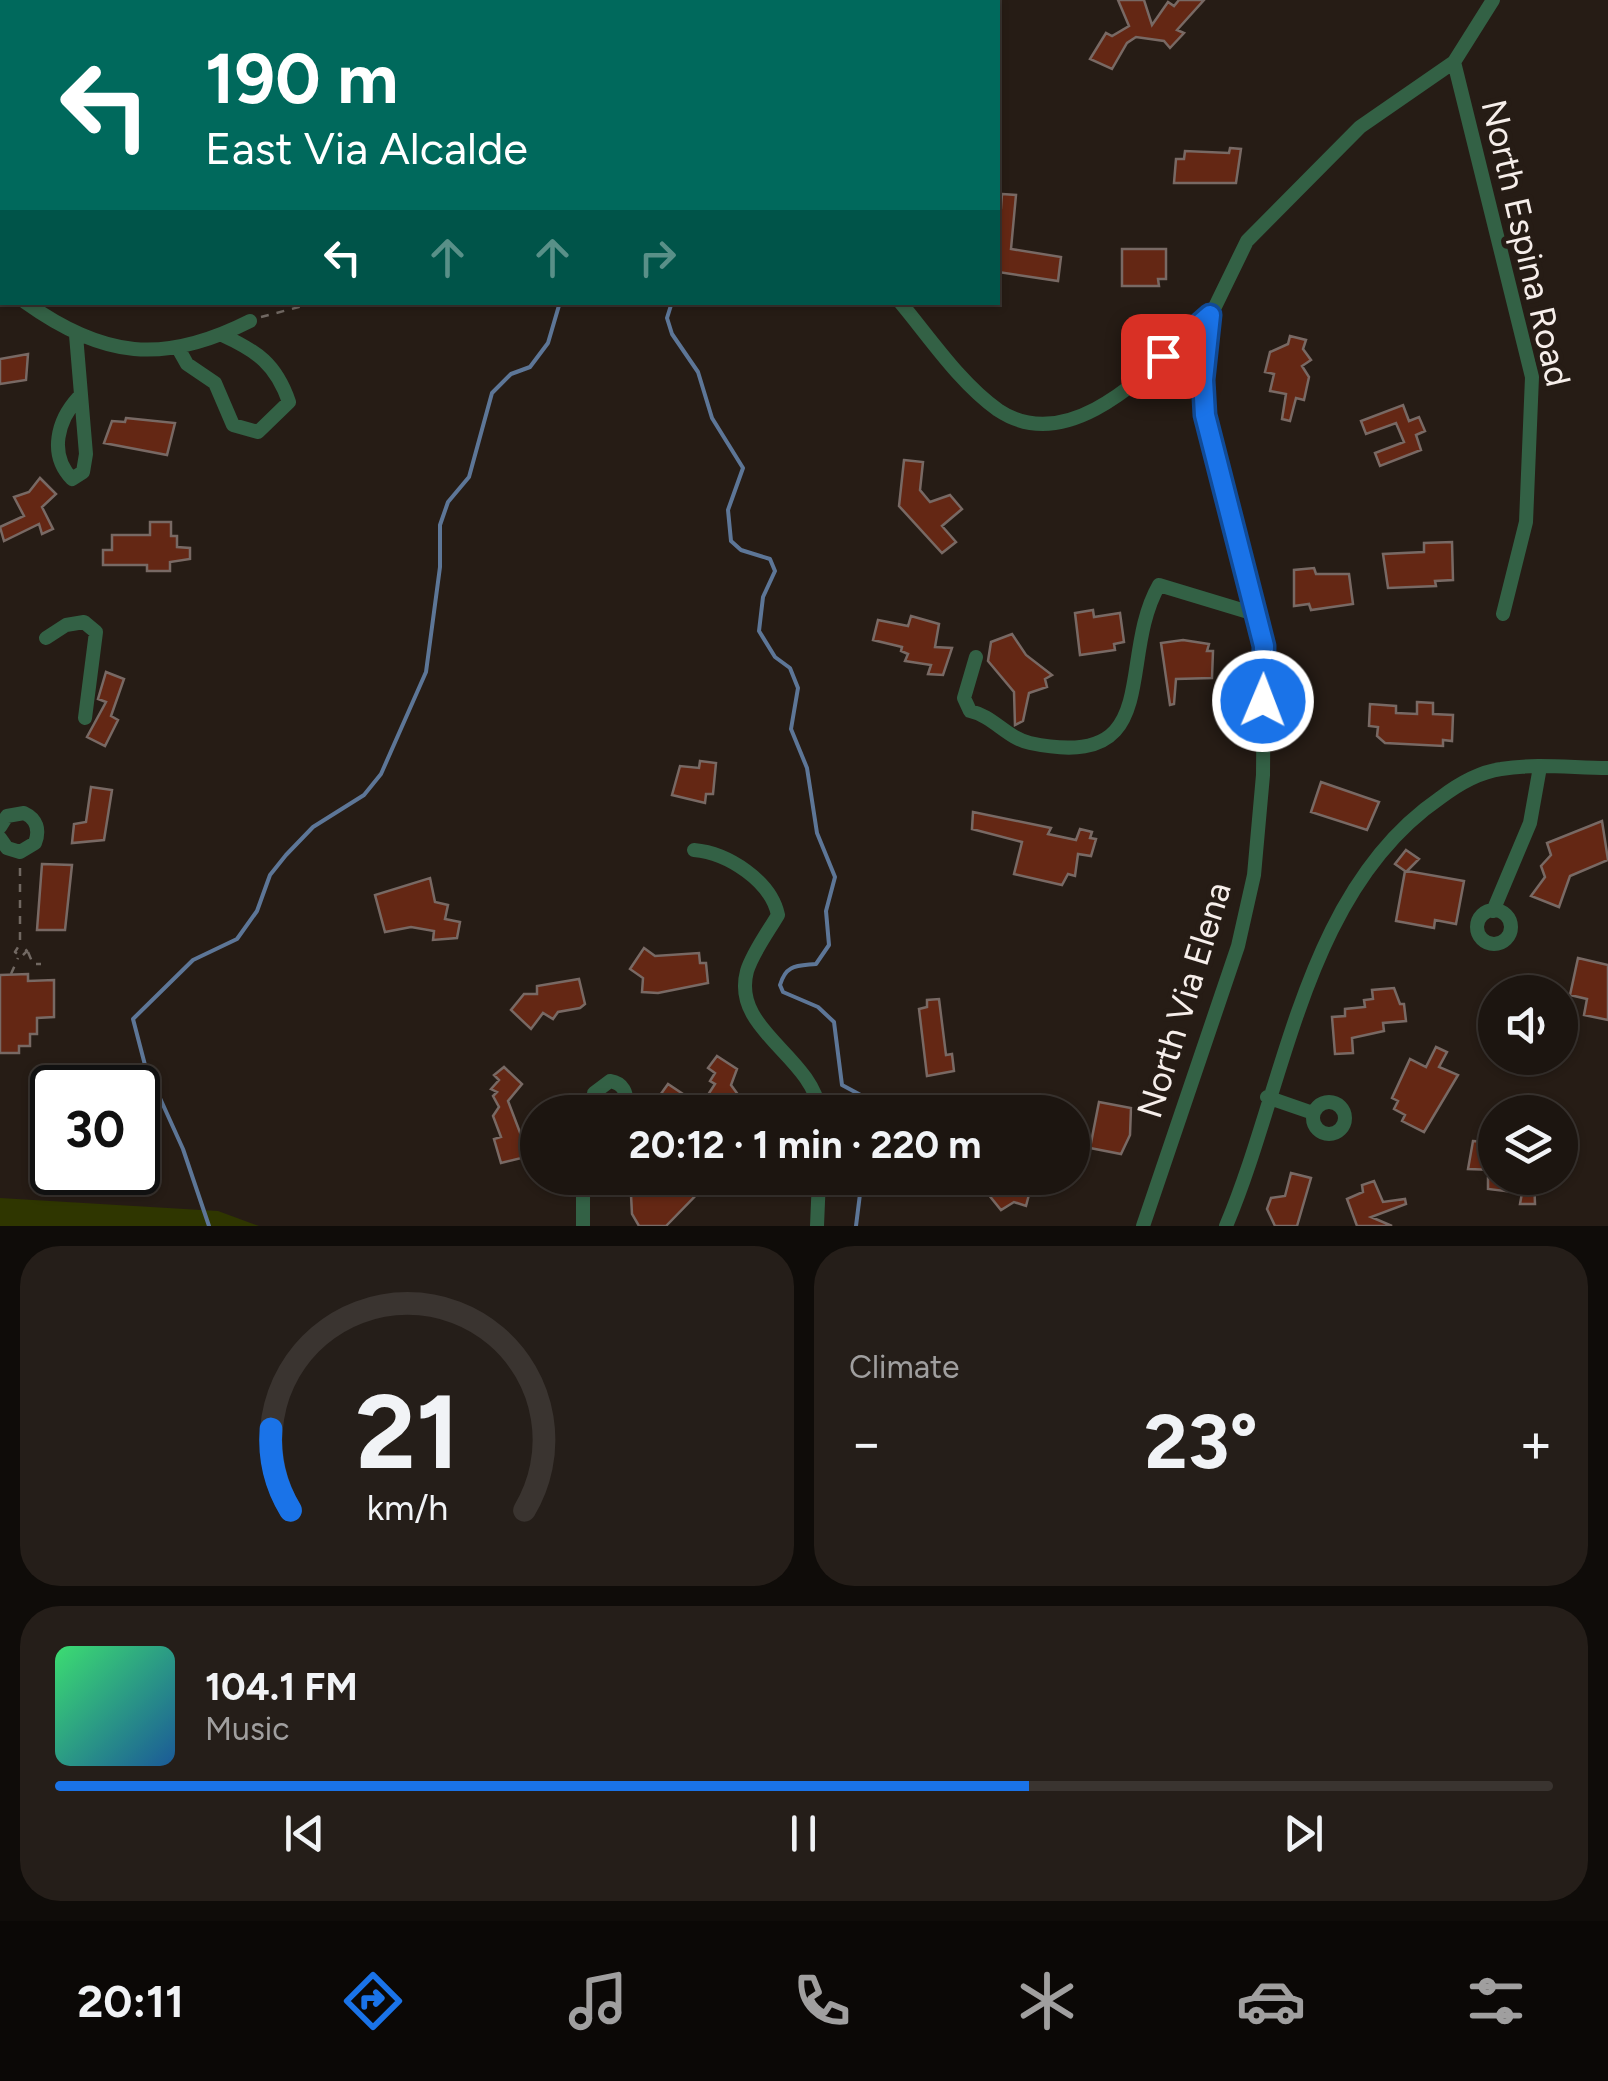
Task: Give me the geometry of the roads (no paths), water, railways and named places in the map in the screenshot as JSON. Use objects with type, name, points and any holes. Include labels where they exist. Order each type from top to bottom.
[{"type":"street","points":[[903,305],[981,396],[1001,412],[1036,426],[1071,421],[1115,396],[1210,315],[1247,241],[1360,126],[1454,62],[1492,0]]},
{"type":"street","name":"North Espina Road","points":[[1454,62],[1532,376],[1526,522],[1503,614]]},
{"type":"street","points":[[30,305],[94,344],[178,348],[222,335],[250,320]]},
{"type":"street","name":"North Via Elena","points":[[1143,1226],[1238,946],[1254,875],[1263,775],[1264,646],[1205,415],[1203,380],[1210,315]]},
{"type":"street","points":[[76,335],[86,466],[72,479],[60,457],[58,428],[78,398]]},
{"type":"street","points":[[178,348],[188,364],[214,383],[233,425],[258,432],[288,402],[280,377],[260,353],[222,335]]},
{"type":"street","points":[[976,657],[964,698],[970,712],[984,714],[1014,738],[1029,743],[1099,745],[1111,739],[1127,714],[1136,686],[1143,617],[1158,585],[1255,614]]},
{"type":"street","points":[[46,638],[66,625],[84,622],[96,632],[85,718]]},
{"type":"street","points":[[1493,910],[1530,822],[1540,767]]},
{"type":"street","points":[[1226,1226],[1244,1184],[1267,1096],[1313,972],[1369,865],[1405,821],[1456,786],[1499,769],[1608,768]]},
{"type":"street","points":[[0,826],[18,813],[34,820],[38,831],[35,842],[20,852],[8,848],[0,838]]},
{"type":"street","points":[[694,850],[711,852],[742,870],[775,901],[778,915],[748,969],[745,989],[756,1022],[810,1080],[815,1095]]},
{"type":"street","points":[[594,1095],[610,1081],[620,1085],[626,1095]]},
{"type":"street","points":[[1267,1096],[1313,1113]]},
{"type":"street","points":[[582,1195],[583,1226]]},
{"type":"street","points":[[817,1226],[818,1195]]},
{"type":"waterway","points":[[209,1226],[183,1149],[145,1065],[133,1019],[193,960],[237,939],[257,911],[270,875],[286,855],[313,827],[364,795],[381,774],[426,672],[440,567],[440,525],[448,502],[469,477],[492,393],[511,374],[530,367],[548,343],[559,305]]},
{"type":"waterway","points":[[671,305],[667,318],[672,334],[698,372],[712,418],[743,468],[728,510],[731,541],[741,550],[770,559],[775,571],[763,597],[759,631],[775,657],[790,668],[798,688],[791,729],[807,768],[817,833],[835,877],[826,911],[829,945],[816,964],[789,970],[780,985],[783,992],[818,1007],[834,1022],[842,1085],[861,1095]]},
{"type":"waterway","points":[[856,1226],[860,1195]]}]
